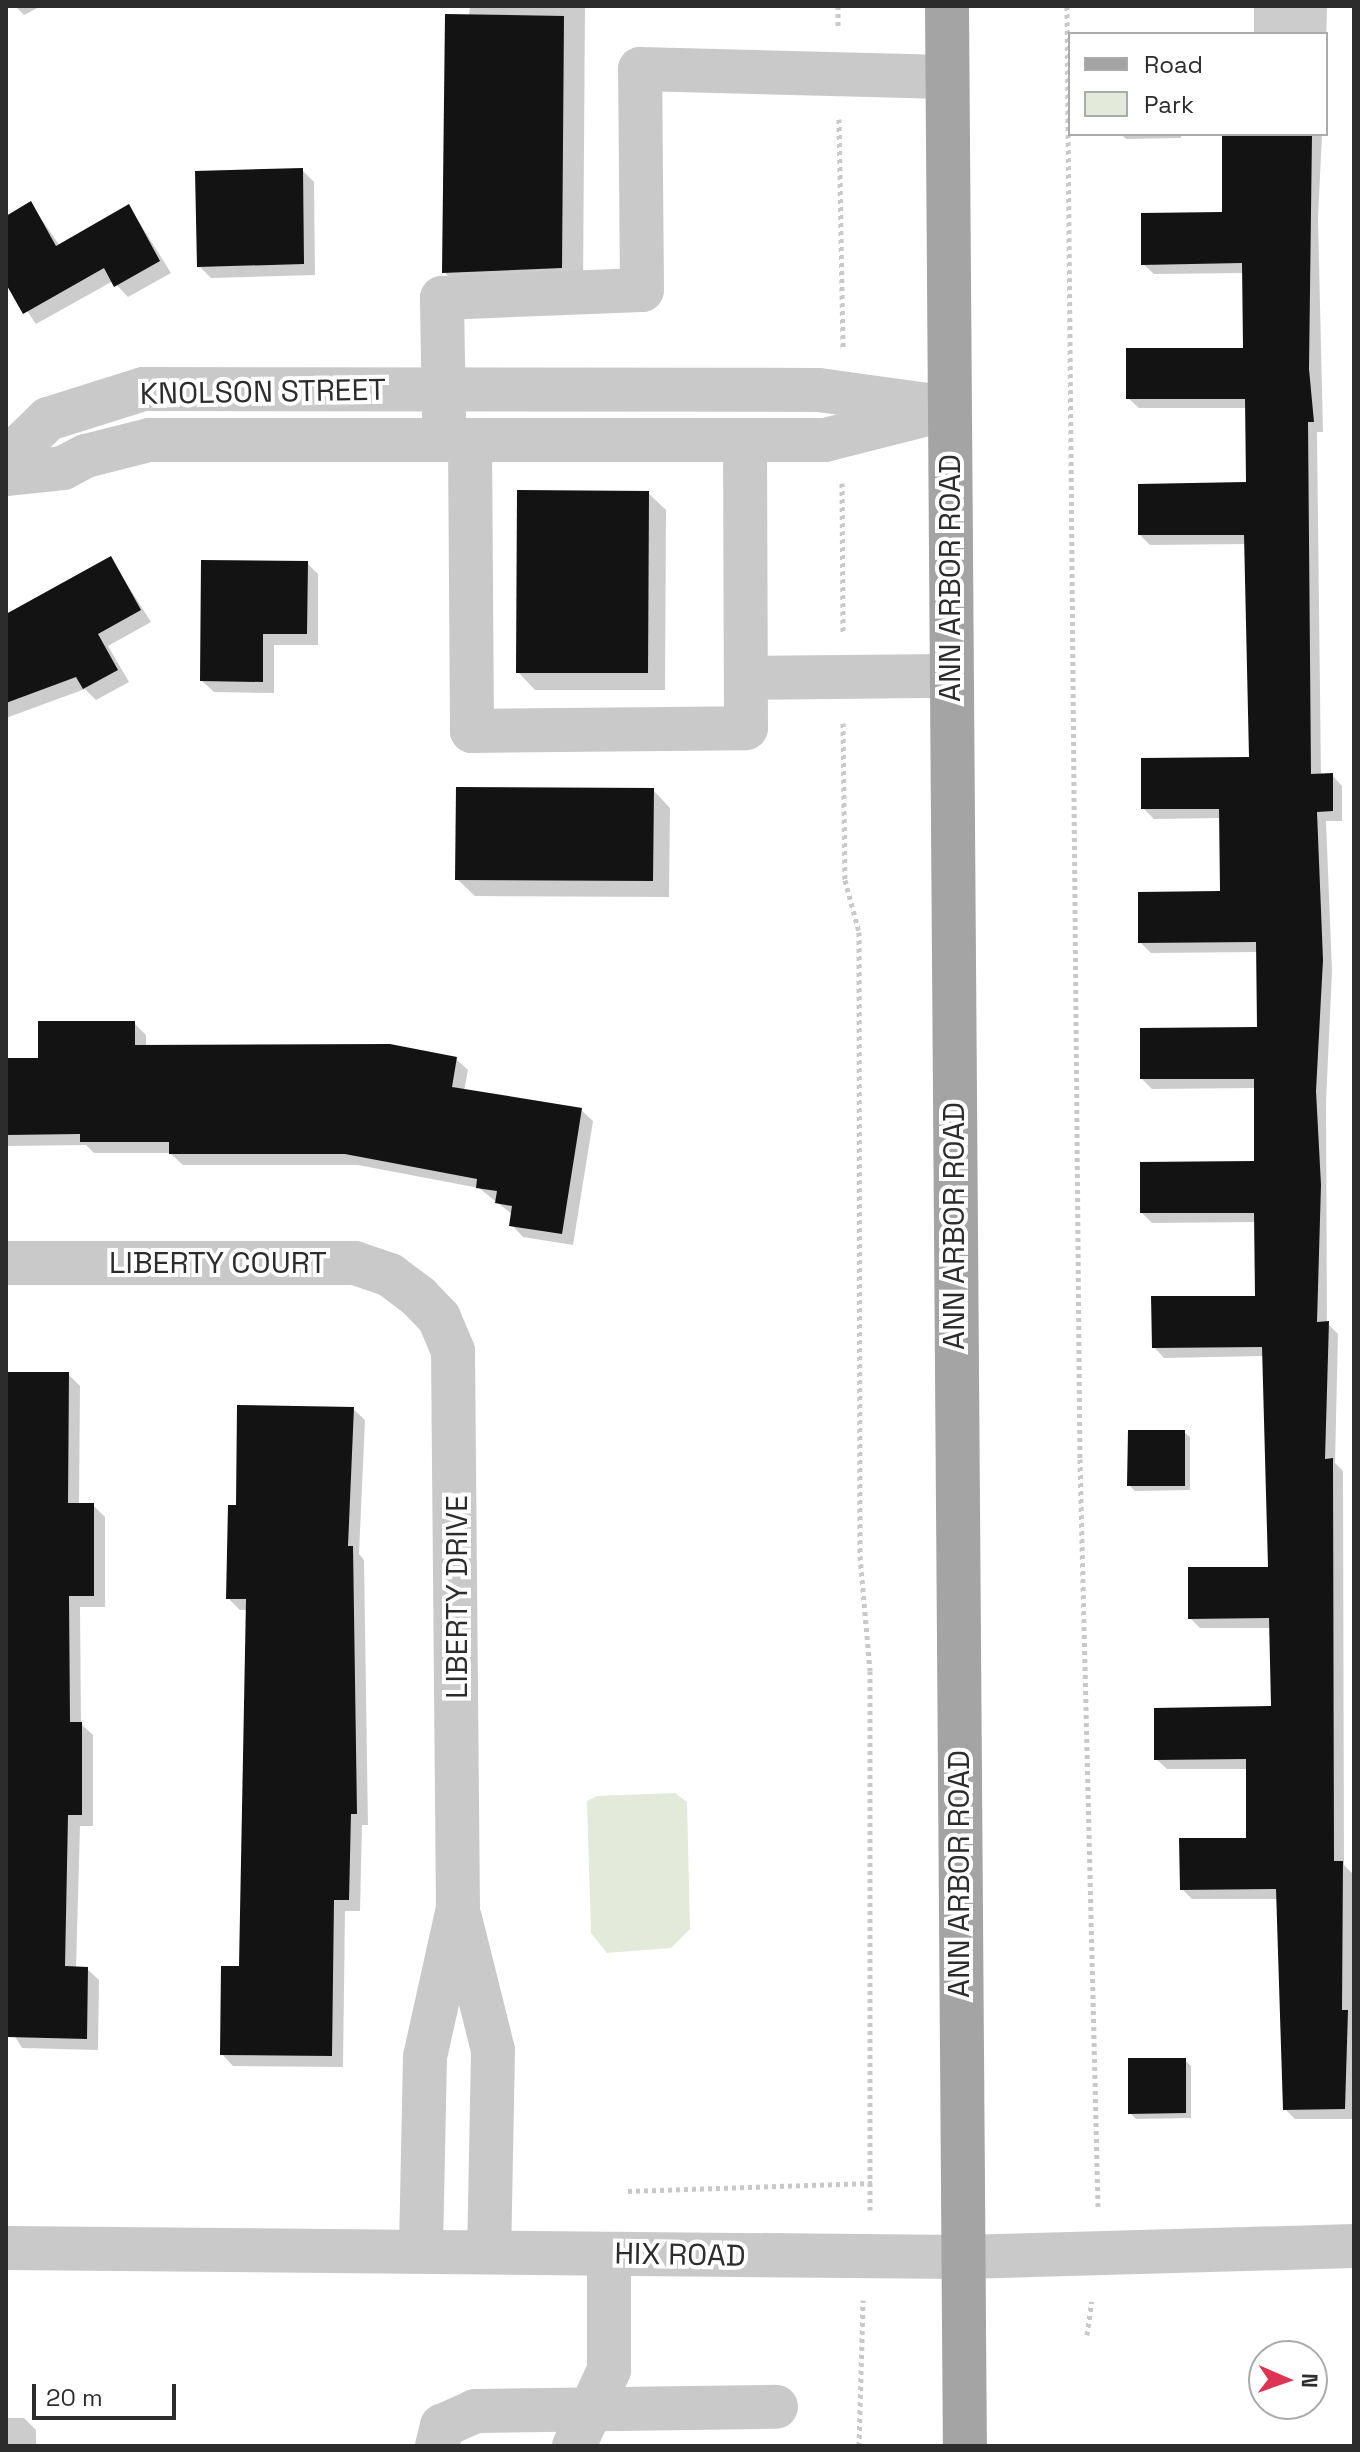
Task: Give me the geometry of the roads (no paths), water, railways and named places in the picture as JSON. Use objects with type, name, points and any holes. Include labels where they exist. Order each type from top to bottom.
[{"type":"main road","name":"ANN ARBOR ROAD","points":[[947,6],[965,2446]]},
{"type":"street","points":[[752,390],[748,440],[746,728],[472,731],[457,440],[445,390],[442,298],[642,290],[640,69],[838,77],[947,77]]},
{"type":"street","name":"KNOLSON STREET","points":[[6,460],[48,419],[143,389],[819,390],[843,416]]},
{"type":"street","name":"KNOLSON STREET","points":[[6,474],[63,468],[86,456],[149,440],[748,440],[843,416],[948,408]]},
{"type":"street","points":[[747,678],[950,676]]},
{"type":"street","name":"LIBERTY COURT","points":[[6,1263],[355,1263],[390,1275],[419,1297]]},
{"type":"street","name":"LIBERTY DRIVE","points":[[419,1297],[439,1318],[453,1351],[457,1388],[458,1908]]},
{"type":"street","points":[[421,2251],[425,2057],[458,1908]]},
{"type":"street","points":[[458,1908],[493,2050],[489,2251]]},
{"type":"street","name":"HIX ROAD","points":[[6,2248],[962,2257],[1099,2256],[1354,2246]]},
{"type":"street","points":[[574,2446],[609,2370],[609,2254]]},
{"type":"street","points":[[437,2446],[442,2426],[458,2415],[592,2407],[776,2407]]}]
